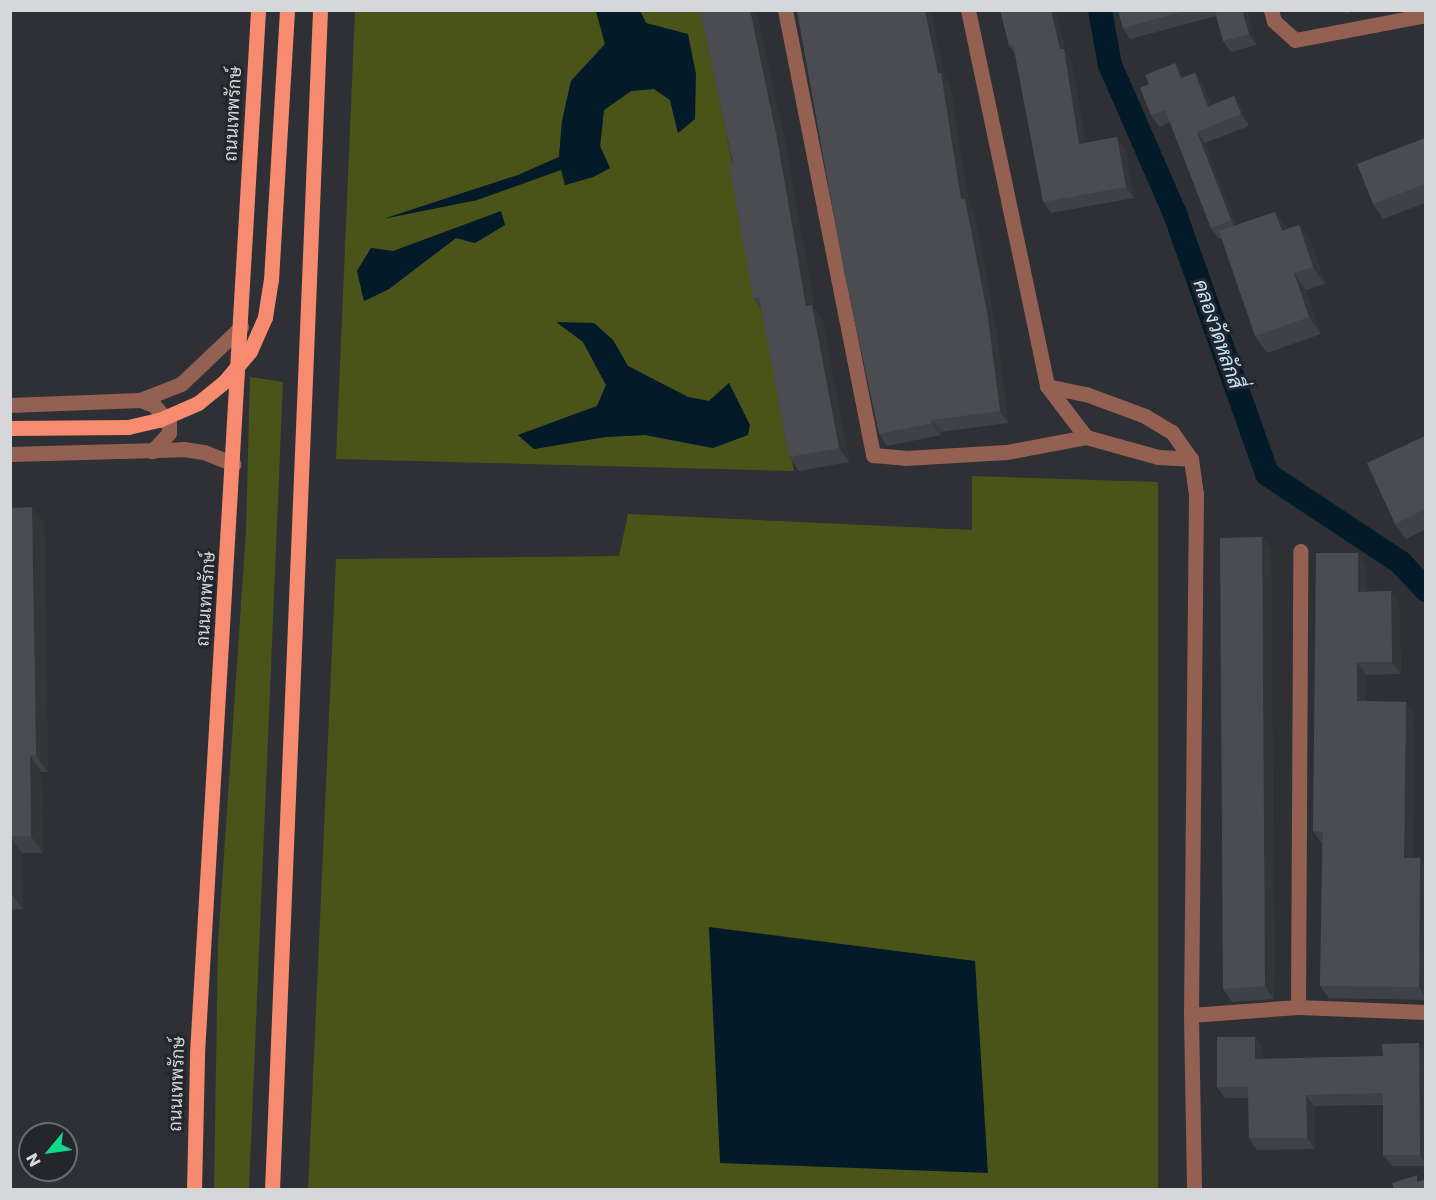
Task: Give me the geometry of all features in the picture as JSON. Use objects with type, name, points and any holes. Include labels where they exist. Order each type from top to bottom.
[{"type":"main road","name":"ถนนเทพรักษ์","points":[[194,1190],[197,1053],[234,464],[258,10]]},
{"type":"main road","points":[[10,428],[128,427],[159,420],[198,403],[225,381],[250,351],[266,317],[271,280],[287,10]]},
{"type":"main road","points":[[272,1190],[320,10]]},
{"type":"street","points":[[785,10],[873,455],[905,458],[1007,452],[1086,437],[1158,457],[1191,459]]},
{"type":"street","points":[[968,10],[1047,386],[1086,437]]},
{"type":"street","points":[[1271,10],[1274,21],[1295,40],[1425,15]]},
{"type":"street","points":[[10,405],[140,400],[181,384],[241,327]]},
{"type":"street","points":[[1047,386],[1086,394],[1144,416],[1172,432],[1191,459],[1196,506],[1191,1015],[1194,1190]]},
{"type":"street","points":[[140,400],[154,405],[169,423],[169,433],[152,451]]},
{"type":"street","points":[[10,454],[204,452],[234,464]]},
{"type":"street","points":[[1298,1007],[1300,551]]},
{"type":"street","points":[[1191,1015],[1298,1007],[1425,1012]]},
{"type":"green space","points":[[355,11],[596,11],[605,44],[571,81],[562,121],[559,157],[518,175],[390,217],[477,200],[562,169],[565,185],[593,177],[610,168],[600,146],[604,110],[631,91],[654,89],[670,100],[678,133],[695,119],[640,11],[702,11],[794,471],[336,459]],"holes":[[[505,225],[475,243],[456,238],[389,289],[364,301],[357,271],[371,248],[393,251]],[[613,340],[628,366],[688,397],[709,401],[729,383],[737,403],[713,448],[645,435],[605,437],[534,449],[518,435],[597,406],[606,385],[583,342]]]},
{"type":"green space","points":[[250,377],[283,382],[249,1189],[214,1190],[218,943],[246,531]]},
{"type":"green space","points":[[972,476],[1158,482],[1158,1189],[308,1190],[336,559],[619,556],[628,514],[972,530]]},
{"type":"water","points":[[596,11],[640,11],[646,23],[688,34],[696,74],[695,119],[678,133],[670,100],[654,89],[631,91],[604,110],[600,146],[610,168],[593,177],[565,185],[561,170],[477,200],[383,219],[518,175],[559,157],[562,121],[571,81],[605,44]]},
{"type":"water","points":[[501,211],[505,225],[475,243],[456,238],[389,289],[364,301],[357,271],[371,248],[393,251]]},
{"type":"water","points":[[556,322],[594,323],[613,340],[628,366],[688,397],[709,401],[729,383],[750,425],[748,435],[713,448],[645,435],[605,437],[534,449],[518,435],[597,406],[606,385],[583,342]]},
{"type":"water","points":[[709,927],[975,961],[988,1173],[720,1163]]},
{"type":"building","points":[[700,10],[750,10],[777,138],[806,306],[812,305],[839,448],[789,457],[759,297],[753,298],[729,164],[733,163]]},
{"type":"building","points":[[925,10],[938,73],[941,73],[961,199],[965,199],[988,317],[1000,411],[931,420],[932,423],[879,434],[844,272],[797,11]]},
{"type":"building","points":[[1000,10],[1051,10],[1060,49],[1064,49],[1079,144],[1117,137],[1126,187],[1043,202],[1013,44],[1009,45]]},
{"type":"building","points":[[1118,10],[1188,10],[1123,28]]},
{"type":"building","points":[[1215,10],[1242,10],[1249,34],[1223,41]]},
{"type":"building","points":[[1175,63],[1181,78],[1195,73],[1208,107],[1234,96],[1241,114],[1197,132],[1231,220],[1211,228],[1165,110],[1151,115],[1140,88],[1149,84],[1145,75]]},
{"type":"building","points":[[1425,138],[1425,184],[1373,204],[1357,164]]},
{"type":"building","points":[[1275,212],[1282,231],[1299,225],[1313,267],[1294,273],[1309,317],[1255,336],[1219,231]]},
{"type":"building","points":[[1425,436],[1425,509],[1395,524],[1367,463]]},
{"type":"building","points":[[32,507],[36,755],[30,755],[31,836],[10,836],[10,508]]},
{"type":"building","points":[[1262,537],[1265,986],[1223,989],[1220,538]]},
{"type":"building","points":[[1316,553],[1358,553],[1358,592],[1391,591],[1392,662],[1357,662],[1357,701],[1406,702],[1404,858],[1420,858],[1419,987],[1320,986],[1323,832],[1313,831]]},
{"type":"building","points":[[1217,1037],[1255,1037],[1255,1059],[1383,1056],[1382,1044],[1419,1043],[1420,1155],[1383,1155],[1383,1093],[1306,1095],[1307,1138],[1249,1138],[1248,1087],[1217,1087]]},
{"type":"building","points":[[1417,1175],[1417,1182],[1425,1179],[1425,1190],[1393,1190],[1392,1183]]},
{"type":"waterway","name":"คลองวัดหลักสี่","points":[[1100,10],[1110,65],[1175,214],[1267,474],[1401,563],[1426,590]]}]
